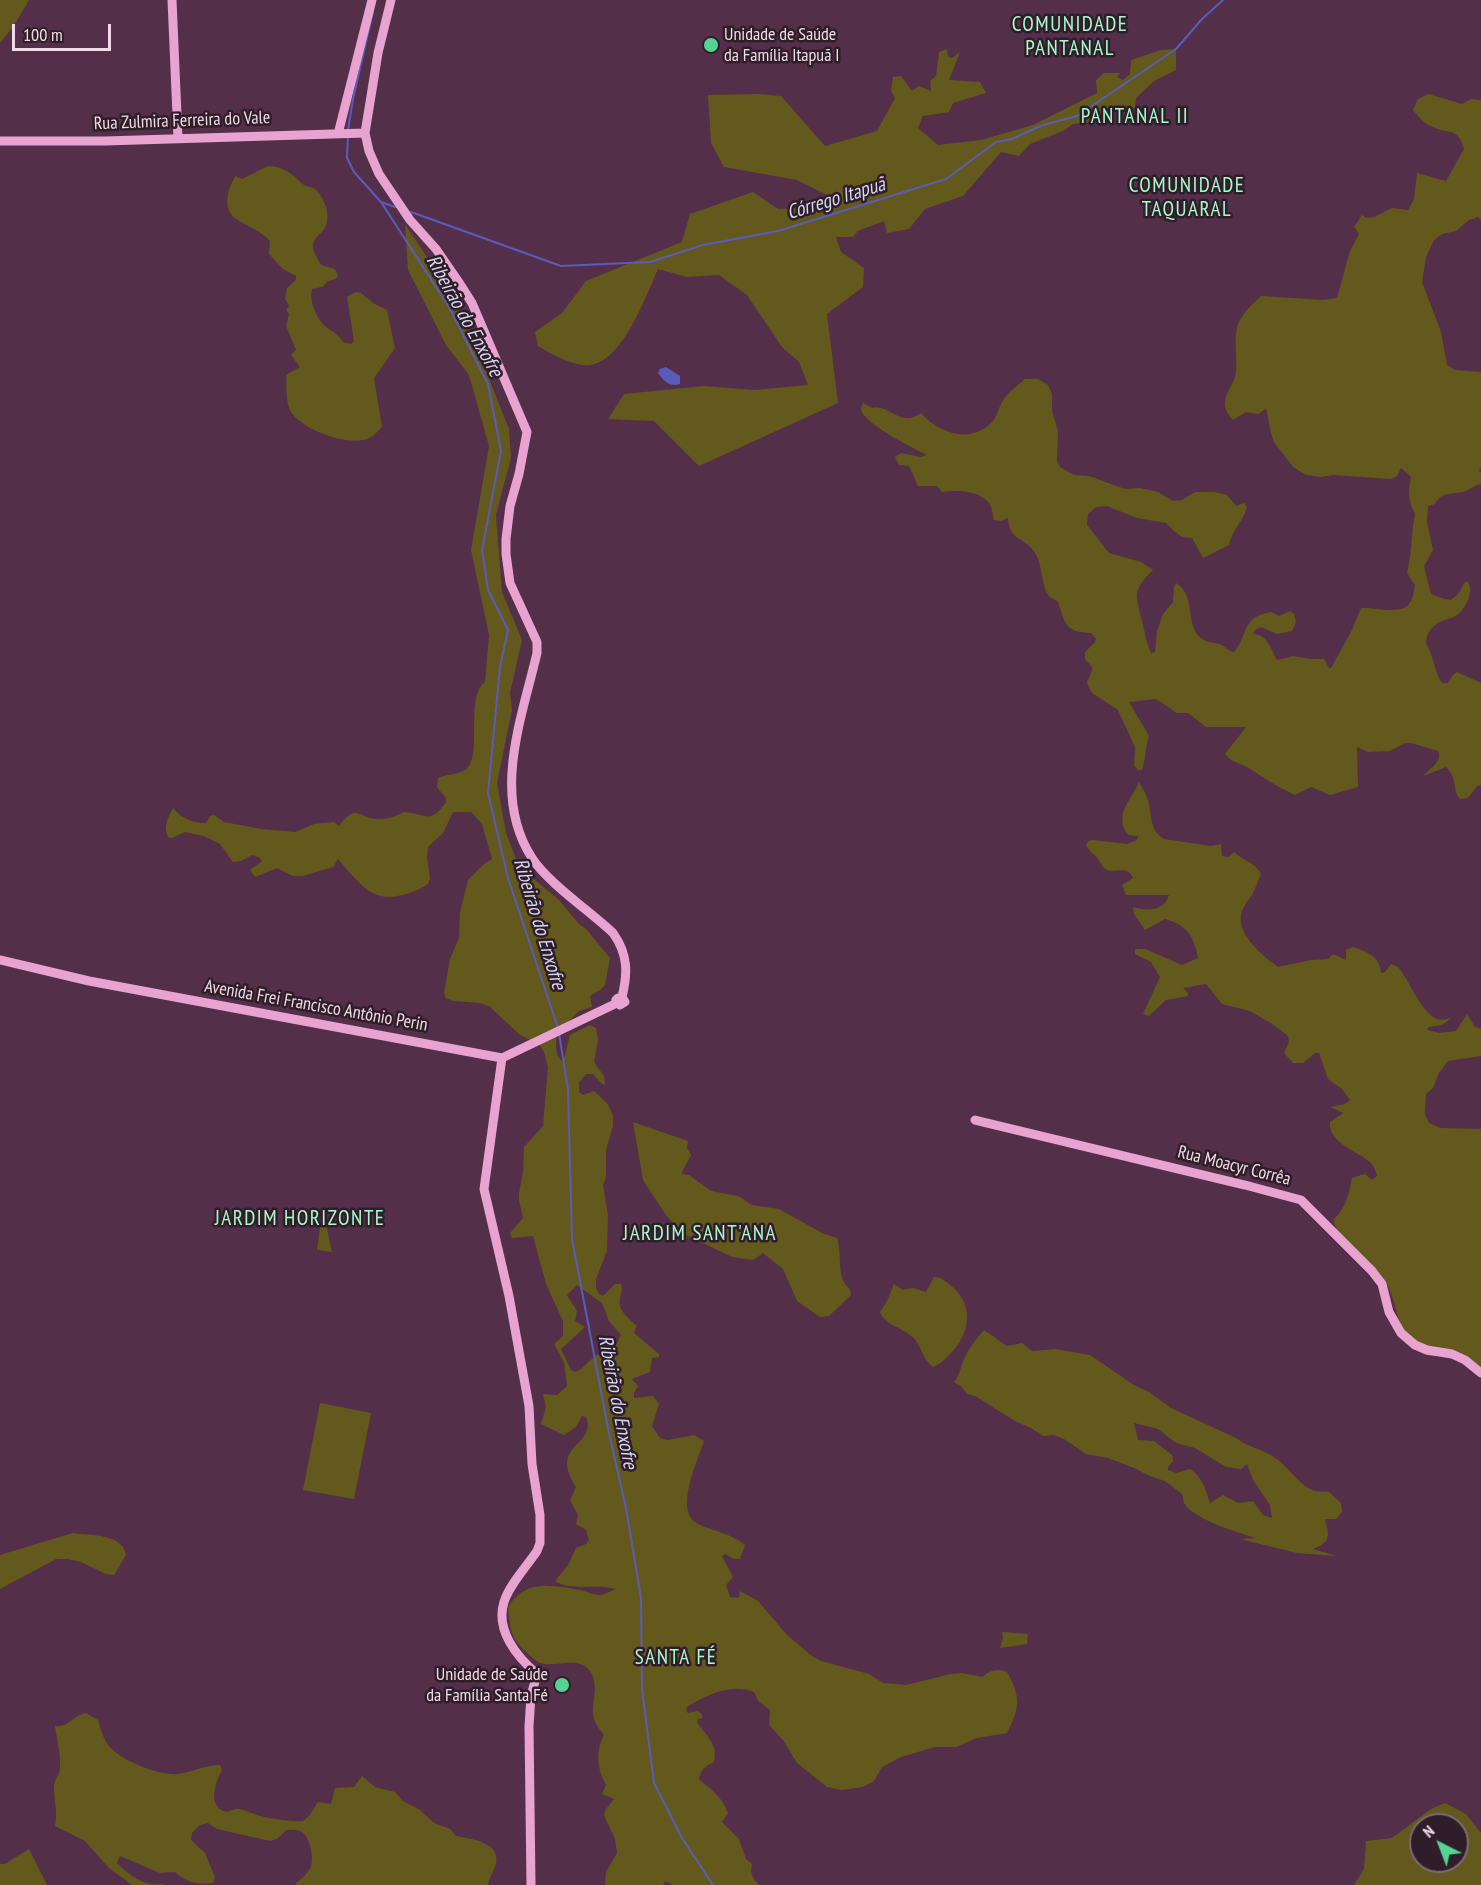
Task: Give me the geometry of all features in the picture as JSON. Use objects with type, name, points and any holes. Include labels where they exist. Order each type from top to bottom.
[{"type":"street","points":[[172,0],[178,138]]},
{"type":"street","points":[[341,134],[372,0]]},
{"type":"street","points":[[391,0],[378,53],[365,133],[369,151],[379,174],[410,220],[436,249],[472,303],[527,432],[510,506],[506,539],[510,583],[537,642],[537,653],[514,749],[511,786],[517,820],[532,859],[613,933],[621,944],[627,977],[620,1000],[502,1058],[484,1189],[509,1296],[529,1406],[532,1464],[540,1515],[540,1543],[537,1551],[504,1601],[502,1616],[506,1634],[513,1648],[521,1660],[537,1674],[531,1696],[530,1726],[531,1885]]},
{"type":"street","name":"Rua Zulmira Ferreira do Vale","points":[[0,141],[105,141],[365,133]]},
{"type":"street","name":"Avenida Frei Francisco Antônio Perin","points":[[0,960],[89,981],[502,1058]]},
{"type":"street","name":"Rua Moacyr Corrêa","points":[[975,1120],[1215,1177],[1300,1200],[1372,1271],[1382,1284],[1389,1312],[1401,1333],[1414,1345],[1426,1350],[1452,1354],[1481,1372]]},
{"type":"shaded area","points":[[0,0],[29,0],[13,27],[0,43]]},
{"type":"shaded area","points":[[947,49],[948,57],[952,58],[960,52],[949,80],[980,82],[986,93],[953,103],[949,112],[923,116],[918,128],[938,145],[981,140],[1033,125],[1097,93],[1096,80],[1104,73],[1120,73],[1117,77],[1123,80],[1130,74],[1131,60],[1161,50],[1176,49],[1176,70],[1154,81],[1136,98],[1135,108],[1106,109],[1106,118],[1094,118],[1090,122],[1073,124],[1063,131],[1030,144],[1019,156],[1001,152],[963,196],[925,209],[909,229],[887,233],[884,221],[858,231],[853,237],[836,237],[841,252],[864,268],[863,287],[827,314],[838,403],[699,466],[654,421],[608,419],[624,394],[704,386],[755,390],[808,385],[799,362],[782,347],[747,295],[719,275],[687,277],[658,269],[632,326],[613,352],[602,361],[590,365],[577,364],[538,346],[535,332],[562,313],[586,281],[682,242],[690,214],[753,192],[778,209],[799,208],[827,201],[825,194],[797,180],[724,167],[711,143],[708,95],[781,96],[825,146],[877,131],[895,98],[891,91],[893,77],[901,76],[912,91],[919,86],[931,91],[930,81],[936,76],[939,52]]},
{"type":"shaded area","points":[[1428,94],[1462,104],[1471,99],[1481,100],[1481,220],[1478,217],[1469,220],[1456,231],[1442,234],[1434,240],[1426,257],[1422,282],[1441,332],[1447,365],[1455,370],[1481,372],[1481,468],[1479,470],[1481,484],[1465,491],[1443,495],[1435,504],[1428,506],[1427,522],[1433,550],[1424,566],[1431,594],[1451,600],[1458,594],[1465,582],[1468,582],[1470,586],[1464,608],[1456,616],[1439,622],[1432,628],[1426,643],[1442,683],[1448,683],[1457,672],[1481,683],[1481,785],[1477,786],[1468,798],[1460,799],[1452,776],[1446,767],[1423,776],[1439,758],[1438,751],[1405,743],[1390,751],[1368,752],[1357,747],[1358,787],[1330,795],[1311,787],[1295,795],[1225,754],[1246,727],[1206,727],[1188,713],[1177,713],[1156,699],[1129,702],[1149,736],[1142,770],[1138,770],[1134,765],[1135,747],[1118,710],[1092,693],[1088,686],[1087,682],[1093,668],[1085,659],[1085,652],[1096,638],[1091,633],[1071,629],[1065,622],[1058,602],[1047,593],[1038,558],[1031,548],[1015,536],[1009,526],[1008,518],[1001,521],[994,520],[990,504],[979,495],[960,491],[942,492],[937,486],[918,486],[909,466],[899,465],[895,457],[901,453],[921,457],[927,455],[873,424],[862,412],[863,403],[901,417],[914,417],[921,413],[936,426],[945,430],[954,433],[974,433],[991,423],[1004,399],[1025,379],[1038,379],[1048,385],[1052,394],[1052,411],[1058,431],[1057,461],[1060,467],[1074,475],[1089,476],[1125,489],[1140,488],[1158,492],[1173,501],[1182,500],[1195,492],[1215,492],[1227,495],[1236,506],[1244,503],[1247,507],[1229,545],[1203,558],[1192,538],[1182,537],[1166,523],[1137,518],[1107,506],[1096,507],[1088,514],[1087,525],[1109,553],[1141,562],[1153,570],[1141,583],[1137,594],[1151,653],[1155,652],[1157,631],[1163,614],[1173,602],[1176,583],[1187,596],[1194,628],[1204,640],[1222,645],[1234,652],[1250,622],[1255,618],[1271,612],[1279,616],[1290,611],[1294,614],[1296,622],[1292,631],[1277,634],[1261,627],[1253,634],[1265,639],[1277,660],[1293,656],[1324,659],[1331,668],[1361,608],[1400,609],[1409,604],[1411,600],[1415,585],[1407,573],[1415,514],[1409,496],[1411,477],[1401,468],[1397,476],[1391,479],[1306,475],[1293,467],[1274,442],[1266,408],[1259,414],[1246,412],[1233,420],[1227,412],[1225,403],[1236,372],[1236,332],[1242,317],[1261,296],[1323,300],[1337,298],[1350,251],[1359,234],[1354,227],[1362,215],[1367,218],[1374,217],[1392,208],[1408,210],[1414,199],[1417,173],[1446,181],[1464,149],[1459,137],[1428,125],[1413,110],[1418,99]]},
{"type":"shaded area","points":[[268,166],[286,171],[302,184],[314,189],[325,203],[326,224],[314,242],[313,249],[321,265],[335,269],[338,276],[322,287],[312,289],[312,303],[322,323],[337,334],[343,342],[351,344],[354,341],[347,297],[355,292],[361,293],[373,303],[387,310],[395,348],[374,378],[382,427],[367,439],[358,441],[326,435],[305,425],[289,408],[286,375],[300,367],[291,355],[296,350],[286,326],[289,314],[286,310],[289,306],[285,299],[287,288],[296,280],[296,276],[283,269],[269,254],[270,241],[268,239],[237,220],[230,213],[227,202],[229,189],[235,176],[242,179]]},
{"type":"shaded area","points":[[405,224],[461,309],[509,429],[511,458],[496,515],[502,592],[522,640],[510,693],[512,710],[497,783],[506,833],[516,859],[524,871],[559,900],[610,958],[605,985],[590,996],[592,1007],[579,1011],[557,1034],[556,1046],[558,1056],[563,1062],[570,1035],[590,1025],[596,1028],[598,1040],[594,1062],[604,1076],[605,1085],[593,1074],[586,1074],[579,1083],[579,1092],[583,1095],[594,1091],[607,1103],[613,1115],[613,1126],[606,1150],[606,1177],[603,1185],[608,1215],[607,1251],[596,1279],[596,1288],[603,1296],[615,1284],[621,1284],[620,1306],[624,1314],[637,1326],[634,1333],[659,1354],[659,1357],[652,1358],[650,1372],[632,1379],[638,1386],[634,1398],[653,1396],[659,1404],[652,1426],[660,1438],[668,1440],[694,1435],[704,1441],[689,1485],[688,1509],[691,1518],[698,1524],[728,1535],[745,1545],[740,1559],[734,1559],[725,1554],[722,1556],[733,1577],[726,1585],[730,1597],[739,1598],[740,1591],[758,1601],[787,1635],[812,1656],[821,1661],[869,1674],[883,1683],[906,1685],[962,1673],[982,1677],[991,1671],[1000,1670],[1007,1672],[1017,1696],[1014,1717],[1007,1733],[977,1738],[956,1747],[935,1747],[901,1757],[882,1767],[874,1781],[863,1787],[842,1790],[827,1787],[797,1763],[783,1740],[769,1725],[770,1710],[758,1701],[754,1692],[737,1689],[719,1692],[687,1707],[688,1713],[697,1711],[702,1714],[702,1718],[697,1722],[715,1750],[714,1762],[704,1769],[699,1779],[716,1794],[726,1807],[728,1813],[722,1822],[739,1839],[746,1859],[752,1864],[752,1875],[759,1885],[673,1885],[665,1881],[663,1885],[605,1885],[606,1872],[617,1853],[615,1839],[604,1815],[614,1799],[602,1794],[606,1785],[599,1766],[598,1754],[604,1735],[594,1719],[595,1688],[592,1676],[585,1666],[579,1664],[545,1664],[537,1661],[521,1647],[512,1632],[508,1607],[515,1598],[531,1588],[559,1587],[599,1595],[616,1589],[569,1586],[555,1581],[568,1565],[576,1548],[586,1544],[589,1540],[586,1530],[576,1524],[578,1515],[570,1500],[576,1487],[569,1473],[567,1462],[570,1453],[588,1427],[586,1417],[582,1416],[576,1427],[564,1435],[541,1424],[546,1407],[543,1394],[557,1395],[567,1386],[564,1362],[554,1344],[563,1336],[563,1321],[546,1284],[533,1236],[512,1238],[510,1233],[523,1218],[519,1193],[524,1147],[543,1126],[548,1067],[544,1052],[539,1044],[520,1035],[489,1006],[453,1001],[446,998],[444,993],[450,959],[459,938],[460,912],[468,880],[492,859],[482,824],[471,812],[453,812],[443,833],[428,847],[430,878],[428,884],[412,892],[391,897],[373,893],[366,888],[338,859],[333,867],[303,876],[293,876],[277,868],[255,877],[250,870],[262,861],[259,857],[252,855],[241,861],[233,862],[220,844],[204,836],[185,832],[172,838],[168,837],[166,830],[173,808],[188,820],[197,822],[206,823],[210,816],[214,815],[224,822],[295,832],[314,824],[334,822],[339,826],[353,813],[381,819],[404,812],[431,816],[436,814],[446,802],[446,798],[437,787],[438,778],[462,772],[470,763],[474,741],[474,713],[479,690],[485,682],[489,635],[471,550],[489,446],[469,375],[446,345],[408,270]],"holes":[[[577,1285],[602,1303],[609,1321],[621,1335],[613,1351],[596,1355],[575,1372],[571,1370],[561,1349],[585,1327],[575,1321],[577,1311],[567,1295]]]},
{"type":"shaded area","points":[[666,367],[680,376],[680,384],[670,384],[658,373],[660,369]]},
{"type":"shaded area","points":[[1139,782],[1148,800],[1153,826],[1164,839],[1211,846],[1221,844],[1222,856],[1229,857],[1234,852],[1258,870],[1261,874],[1242,911],[1242,927],[1251,943],[1278,967],[1328,959],[1333,954],[1346,960],[1346,950],[1353,947],[1368,953],[1375,959],[1381,973],[1385,972],[1391,964],[1398,967],[1430,1015],[1439,1020],[1451,1018],[1441,1025],[1427,1028],[1428,1030],[1439,1033],[1456,1031],[1467,1014],[1475,1027],[1481,1029],[1481,1056],[1448,1061],[1439,1073],[1433,1088],[1426,1094],[1425,1114],[1429,1123],[1440,1128],[1481,1129],[1481,1369],[1456,1356],[1431,1356],[1416,1349],[1404,1333],[1392,1296],[1383,1278],[1346,1242],[1335,1226],[1334,1219],[1344,1205],[1352,1178],[1365,1174],[1372,1180],[1377,1176],[1371,1163],[1334,1136],[1330,1122],[1343,1113],[1330,1107],[1345,1104],[1350,1100],[1342,1089],[1328,1079],[1319,1053],[1315,1053],[1303,1063],[1293,1063],[1284,1053],[1289,1042],[1288,1036],[1250,1011],[1222,1004],[1206,984],[1183,988],[1188,996],[1166,1000],[1149,1016],[1143,1014],[1160,977],[1151,962],[1135,954],[1135,949],[1145,949],[1182,965],[1198,958],[1192,938],[1184,928],[1165,919],[1145,930],[1134,914],[1133,907],[1154,909],[1163,905],[1169,895],[1126,895],[1122,885],[1133,878],[1130,874],[1124,870],[1111,871],[1104,868],[1086,845],[1088,841],[1093,840],[1127,844],[1137,840],[1138,836],[1128,835],[1122,821],[1125,808]]},
{"type":"shaded area","points":[[633,1122],[688,1141],[687,1148],[691,1155],[681,1174],[689,1175],[711,1191],[738,1196],[752,1205],[779,1209],[822,1233],[837,1238],[842,1279],[850,1289],[851,1295],[829,1316],[820,1317],[797,1301],[783,1269],[763,1253],[753,1260],[732,1257],[682,1233],[666,1215],[643,1180]]},
{"type":"shaded area","points":[[325,1220],[332,1252],[317,1250],[321,1221]]},
{"type":"shaded area","points":[[934,1277],[943,1280],[958,1293],[967,1311],[967,1320],[965,1330],[955,1348],[943,1361],[933,1367],[914,1338],[889,1322],[880,1312],[894,1284],[903,1290],[913,1288],[926,1292]]},
{"type":"shaded area","points":[[984,1330],[1007,1346],[1022,1343],[1032,1351],[1055,1349],[1090,1355],[1171,1408],[1274,1457],[1309,1488],[1329,1492],[1341,1503],[1342,1512],[1336,1519],[1325,1519],[1328,1530],[1326,1541],[1313,1549],[1336,1556],[1297,1553],[1244,1540],[1255,1538],[1217,1525],[1197,1515],[1184,1503],[1182,1494],[1165,1481],[1108,1458],[1086,1454],[1054,1435],[1043,1436],[975,1396],[967,1394],[961,1386],[954,1382],[968,1351]],"holes":[[[1134,1423],[1158,1429],[1176,1443],[1195,1448],[1226,1467],[1241,1469],[1247,1464],[1253,1480],[1270,1505],[1272,1518],[1263,1515],[1253,1501],[1238,1503],[1223,1495],[1210,1503],[1198,1475],[1190,1469],[1176,1473],[1168,1470],[1173,1461],[1172,1455],[1154,1441],[1138,1440]]]},
{"type":"shaded area","points":[[320,1403],[371,1413],[354,1499],[303,1490]]},
{"type":"shaded area","points":[[73,1533],[105,1537],[119,1543],[126,1555],[114,1575],[106,1574],[81,1562],[56,1559],[0,1589],[0,1555]]},
{"type":"shaded area","points":[[1002,1632],[1028,1634],[1027,1644],[1000,1648]]},
{"type":"shaded area","points":[[86,1713],[98,1720],[105,1740],[115,1752],[141,1766],[161,1773],[178,1774],[220,1765],[222,1770],[214,1796],[217,1805],[225,1812],[241,1809],[270,1818],[303,1821],[318,1802],[331,1804],[335,1788],[354,1787],[362,1776],[375,1787],[395,1792],[403,1801],[420,1810],[434,1823],[450,1829],[456,1836],[478,1841],[491,1847],[497,1859],[488,1885],[297,1885],[295,1884],[306,1873],[312,1862],[310,1847],[303,1833],[297,1830],[286,1830],[277,1839],[270,1841],[217,1829],[208,1823],[200,1825],[192,1833],[191,1840],[205,1853],[215,1877],[213,1883],[192,1882],[175,1872],[160,1873],[120,1856],[117,1863],[132,1876],[146,1883],[166,1885],[132,1885],[109,1868],[85,1841],[55,1826],[54,1784],[60,1764],[55,1726],[64,1725]]},
{"type":"shaded area","points":[[1445,1803],[1464,1813],[1426,1813]]},
{"type":"shaded area","points":[[1469,1818],[1481,1833],[1481,1885],[1354,1885],[1364,1869],[1366,1841],[1392,1838],[1409,1825],[1409,1873],[1469,1873]]},
{"type":"shaded area","points":[[29,1849],[47,1885],[0,1885],[0,1864],[5,1864]]},
{"type":"waterway","name":"Córrego Itapuã","points":[[411,212],[561,266],[650,262],[703,245],[778,231],[946,179],[996,142],[1012,139],[1043,125],[1077,116],[1176,49],[1202,19],[1223,0]]},
{"type":"waterway","name":"Ribeirão do Enxofre","points":[[348,130],[373,12]]},
{"type":"waterway","name":"Ribeirão do Enxofre","points":[[348,135],[347,158],[354,172],[381,202],[449,307],[488,384],[501,451],[482,550],[488,590],[508,630],[500,667],[488,793],[508,878],[558,1028]]},
{"type":"waterway","name":"Córrego Itapuã","points":[[381,202],[395,207]]},
{"type":"waterway","name":"Ribeirão do Enxofre","points":[[559,1033],[568,1090],[572,1239],[609,1433],[626,1508],[641,1598],[642,1689],[654,1783],[682,1838],[713,1885]]},
{"type":"place","name":"Unidade de Saúde da Família Itapuã I","points":[[711,45]]},
{"type":"place","name":"Unidade de Saúde da Família Santa Fé","points":[[562,1685]]},
{"type":"district","name":"COMUNIDADE PANTANAL","points":[[1070,37]]},
{"type":"district","name":"PANTANAL II","points":[[1135,117]]},
{"type":"district","name":"COMUNIDADE TAQUARAL","points":[[1187,198]]},
{"type":"district","name":"JARDIM HORIZONTE","points":[[300,1219]]},
{"type":"district","name":"JARDIM SANT'ANA","points":[[700,1234]]},
{"type":"district","name":"SANTA FÉ","points":[[676,1658]]}]
